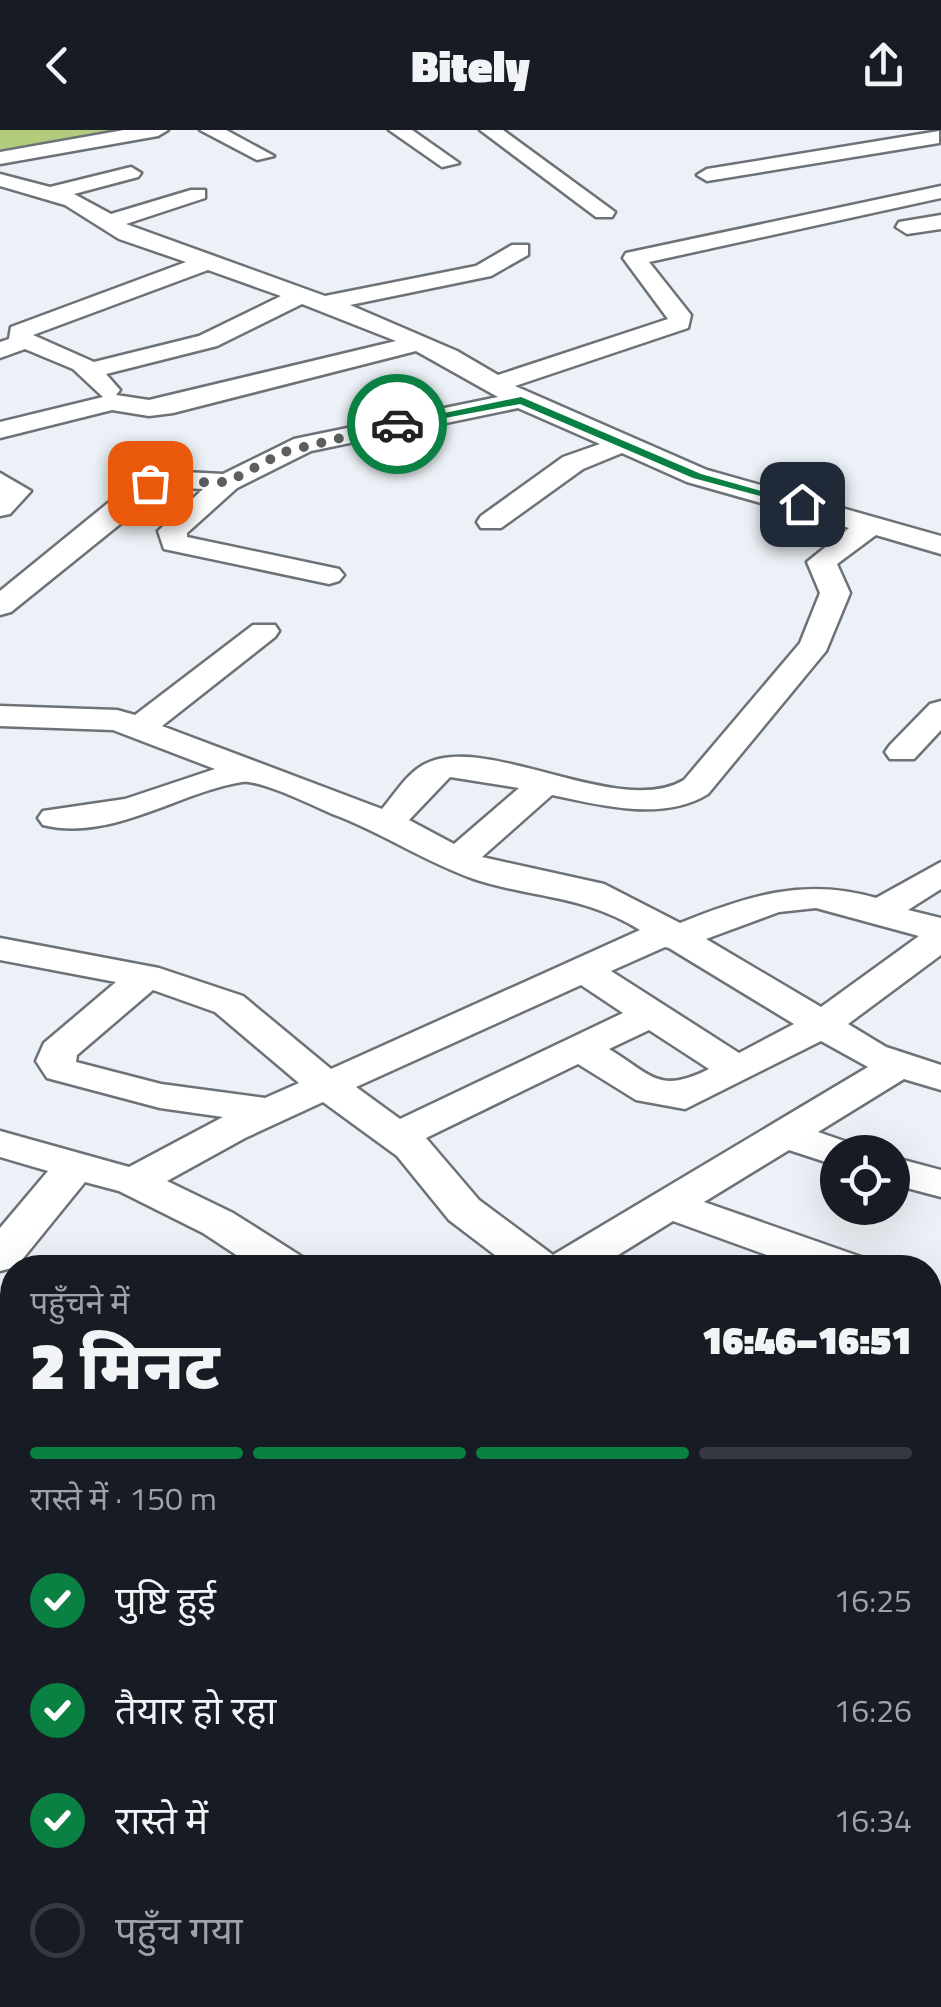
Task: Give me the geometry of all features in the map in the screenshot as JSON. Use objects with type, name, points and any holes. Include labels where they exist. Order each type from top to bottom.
[{"type":"street","points":[[0,158],[158,130]]},
{"type":"street","points":[[210,130],[264,156]]},
{"type":"street","points":[[399,130],[449,163]]},
{"type":"street","points":[[490,130],[604,212]]},
{"type":"street","points":[[707,174],[936,135]]},
{"type":"street","points":[[52,193],[131,173]]},
{"type":"street","points":[[0,180],[87,206],[127,234],[203,264],[314,299],[418,343],[521,400],[710,480],[874,523],[941,545]]},
{"type":"street","points":[[493,384],[680,323],[679,316],[635,264],[638,256],[941,192]]},
{"type":"street","points":[[109,222],[198,194]]},
{"type":"street","points":[[908,226],[941,222]]},
{"type":"street","points":[[203,264],[20,332],[24,340],[90,370],[208,341],[314,299],[483,271],[520,250]]},
{"type":"street","points":[[0,351],[24,340]]},
{"type":"street","points":[[90,370],[96,384],[128,402],[149,408],[418,343]]},
{"type":"street","points":[[328,575],[174,542],[172,532],[228,482],[303,445],[521,400]]},
{"type":"street","points":[[0,430],[101,404],[128,402]]},
{"type":"street","points":[[492,522],[573,463],[624,443]]},
{"type":"street","points":[[0,481],[17,491],[0,508]]},
{"type":"street","points":[[0,606],[150,483],[228,482]]},
{"type":"street","points":[[388,824],[439,768],[458,767],[544,784],[667,798],[696,787],[815,644],[835,593],[822,562],[874,523]]},
{"type":"street","points":[[139,728],[264,631]]},
{"type":"street","points":[[902,752],[941,711]]},
{"type":"street","points":[[0,716],[96,716],[139,728],[388,824],[489,872],[591,892],[631,909],[820,1026],[900,1066],[941,1078]]},
{"type":"street","points":[[56,818],[130,809],[247,769]]},
{"type":"street","points":[[457,860],[544,784]]},
{"type":"street","points":[[879,912],[941,873]]},
{"type":"street","points":[[134,1182],[270,1111],[583,970],[765,904],[801,896],[842,900],[941,929]]},
{"type":"street","points":[[580,1048],[650,1090],[674,1098],[692,1094],[820,1026],[941,937]]},
{"type":"street","points":[[0,950],[146,976],[229,1004],[326,1086],[426,1159],[464,1210],[525,1255]]},
{"type":"street","points":[[583,970],[738,1070]]},
{"type":"street","points":[[146,976],[58,1051],[56,1061],[61,1070],[160,1096],[270,1111]]},
{"type":"street","points":[[397,1136],[651,1014]]},
{"type":"street","points":[[585,1255],[900,1066]]},
{"type":"street","points":[[784,1134],[820,1146]]},
{"type":"street","points":[[0,1144],[134,1182],[218,1223],[268,1255]]},
{"type":"street","points":[[2,1255],[78,1164]]},
{"type":"street","points":[[910,1175],[941,1184]]},
{"type":"street","points":[[668,1204],[811,1255]]},
{"type":"green space","points":[[0,130],[136,130],[0,153]]},
{"type":"way so far","points":[[150,483],[165,479],[214,485],[228,482],[284,452],[397,424]]},
{"type":"route","points":[[397,424],[521,400],[697,476],[802,504]]}]
